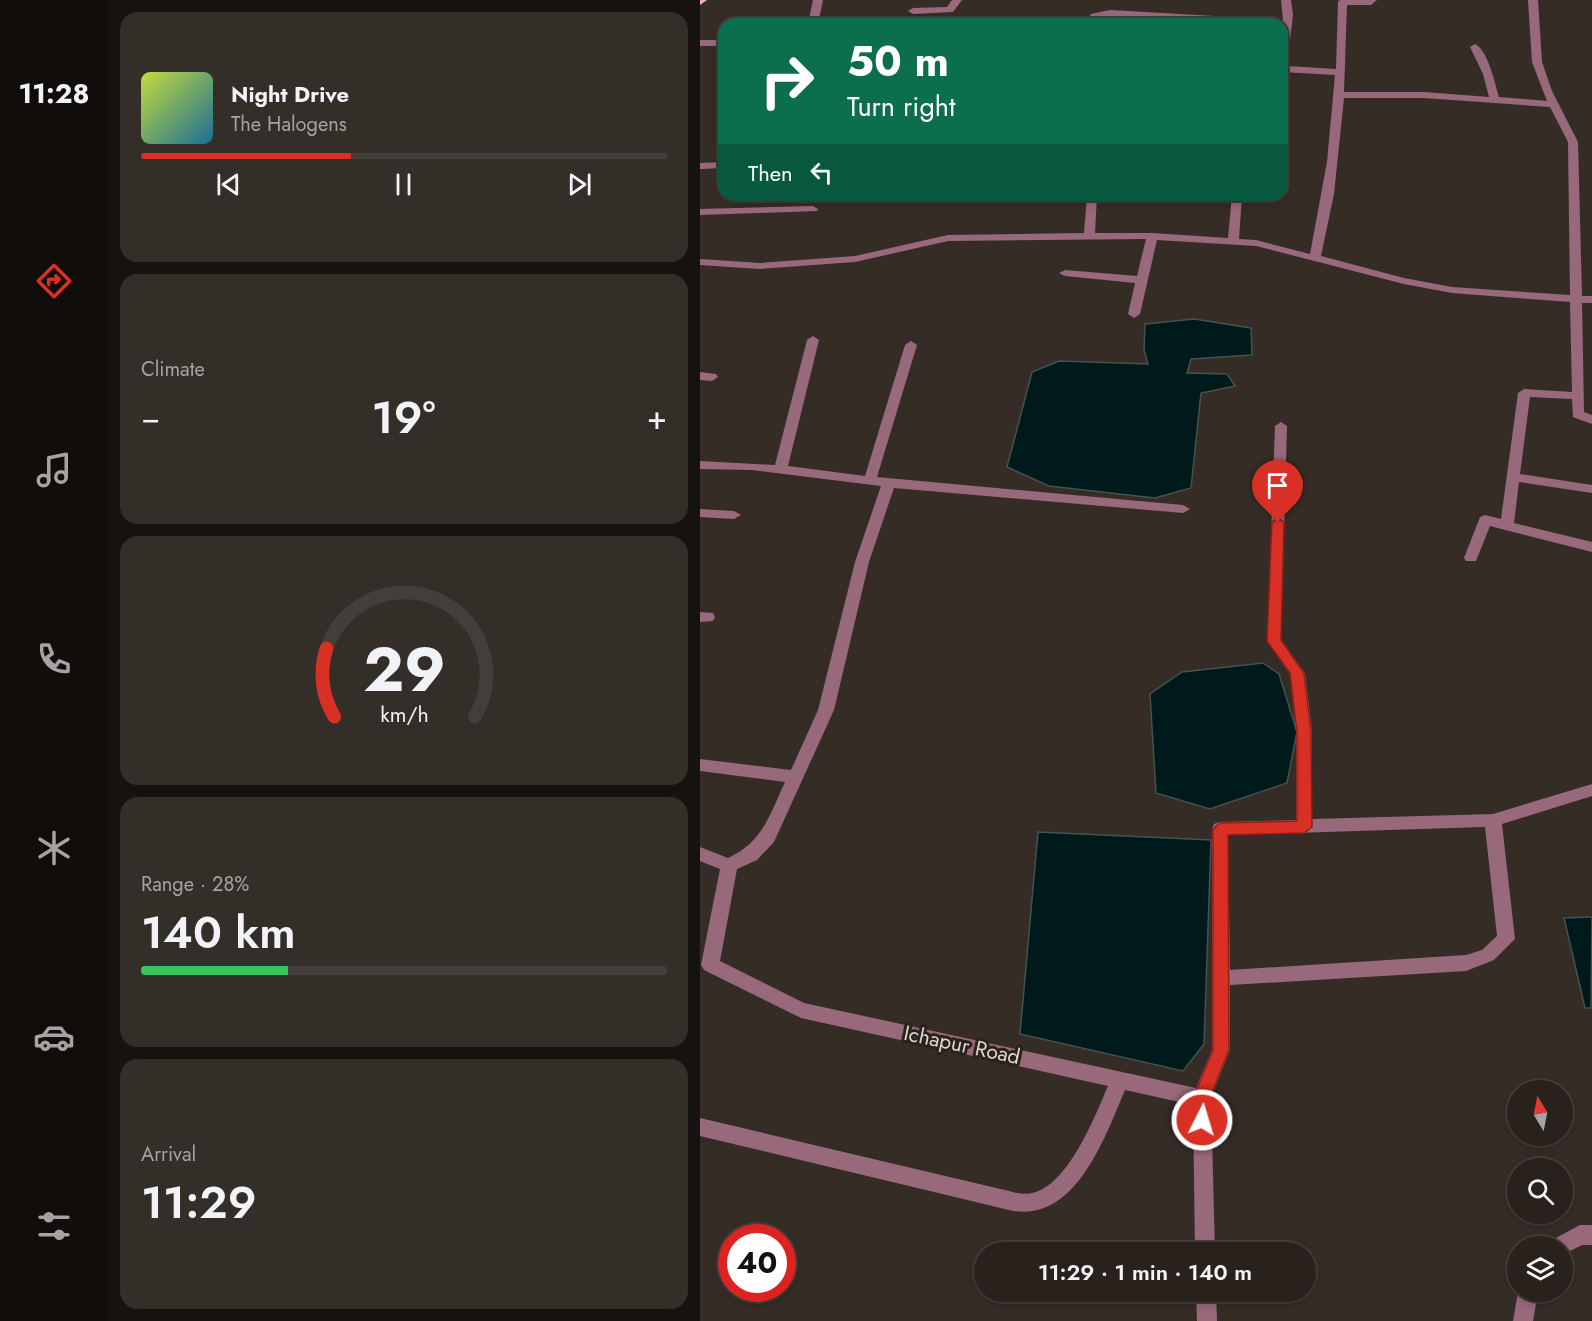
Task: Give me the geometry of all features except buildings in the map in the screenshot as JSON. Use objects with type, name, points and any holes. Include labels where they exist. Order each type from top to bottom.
[{"type":"street","points":[[814,18],[818,0]]},
{"type":"street","points":[[913,10],[950,10],[957,0]]},
{"type":"street","points":[[1286,0],[1287,18]]},
{"type":"street","points":[[1315,258],[1328,204],[1340,95],[1343,2],[1371,2],[1372,0]]},
{"type":"street","points":[[1533,0],[1537,62],[1573,142],[1580,197],[1577,298],[1578,414],[1591,420]]},
{"type":"street","points":[[1093,18],[1110,13],[1198,18]]},
{"type":"street","points":[[700,44],[718,43]]},
{"type":"street","points":[[1475,47],[1488,74],[1494,98]]},
{"type":"street","points":[[1288,68],[1341,72]]},
{"type":"street","points":[[1340,95],[1494,98],[1554,104]]},
{"type":"street","points":[[700,166],[718,165]]},
{"type":"street","points":[[1090,236],[1092,201]]},
{"type":"street","points":[[1233,242],[1236,201]]},
{"type":"street","points":[[700,212],[813,209]]},
{"type":"street","points":[[1135,314],[1152,236]]},
{"type":"street","points":[[700,262],[760,266],[855,259],[948,238],[1152,236],[1256,243],[1452,290],[1591,300]]},
{"type":"street","points":[[1065,273],[1142,280]]},
{"type":"street","points":[[781,469],[813,340]]},
{"type":"street","points":[[870,480],[912,345]]},
{"type":"street","points":[[1507,525],[1524,393],[1578,396]]},
{"type":"street","points":[[1281,426],[1274,641],[1297,673],[1304,732],[1304,827]]},
{"type":"street","points":[[700,465],[781,469],[889,483],[1183,509]]},
{"type":"street","points":[[1514,477],[1591,489]]},
{"type":"street","points":[[700,854],[729,865],[751,855],[768,837],[826,710],[862,562],[889,483]]},
{"type":"street","points":[[700,513],[734,515]]},
{"type":"street","points":[[1471,558],[1485,520],[1591,547]]},
{"type":"street","points":[[700,765],[796,777]]},
{"type":"street","points":[[1205,1242],[1202,1098],[1221,1050],[1220,829],[1493,820],[1591,790]]},
{"type":"street","points":[[1221,978],[1466,963],[1488,955],[1506,939],[1493,820]]},
{"type":"street","name":"Ichapur Road","points":[[729,865],[710,965],[801,1010],[1202,1098]]},
{"type":"street","points":[[700,1127],[986,1195],[1032,1203],[1055,1191],[1084,1160],[1120,1080]]},
{"type":"street","points":[[1573,1239],[1580,1235],[1591,1235]]},
{"type":"street","points":[[1206,1302],[1207,1321]]},
{"type":"street","points":[[1524,1321],[1527,1302]]},
{"type":"water","points":[[1194,319],[1251,328],[1252,355],[1191,359],[1187,373],[1227,374],[1235,386],[1201,393],[1191,488],[1155,498],[1049,486],[1007,467],[1032,372],[1059,361],[1148,364],[1144,350],[1145,324]]},
{"type":"water","points":[[1263,663],[1279,674],[1297,732],[1287,783],[1210,809],[1156,793],[1150,694],[1182,672]]},
{"type":"water","points":[[1038,832],[1211,840],[1204,1044],[1183,1071],[1020,1034]]},
{"type":"water","points":[[1592,917],[1591,1008],[1585,1008],[1564,918]]},
{"type":"route","points":[[1202,1120],[1202,1098],[1221,1050],[1220,829],[1304,827],[1304,732],[1297,673],[1274,641],[1278,522]]}]
